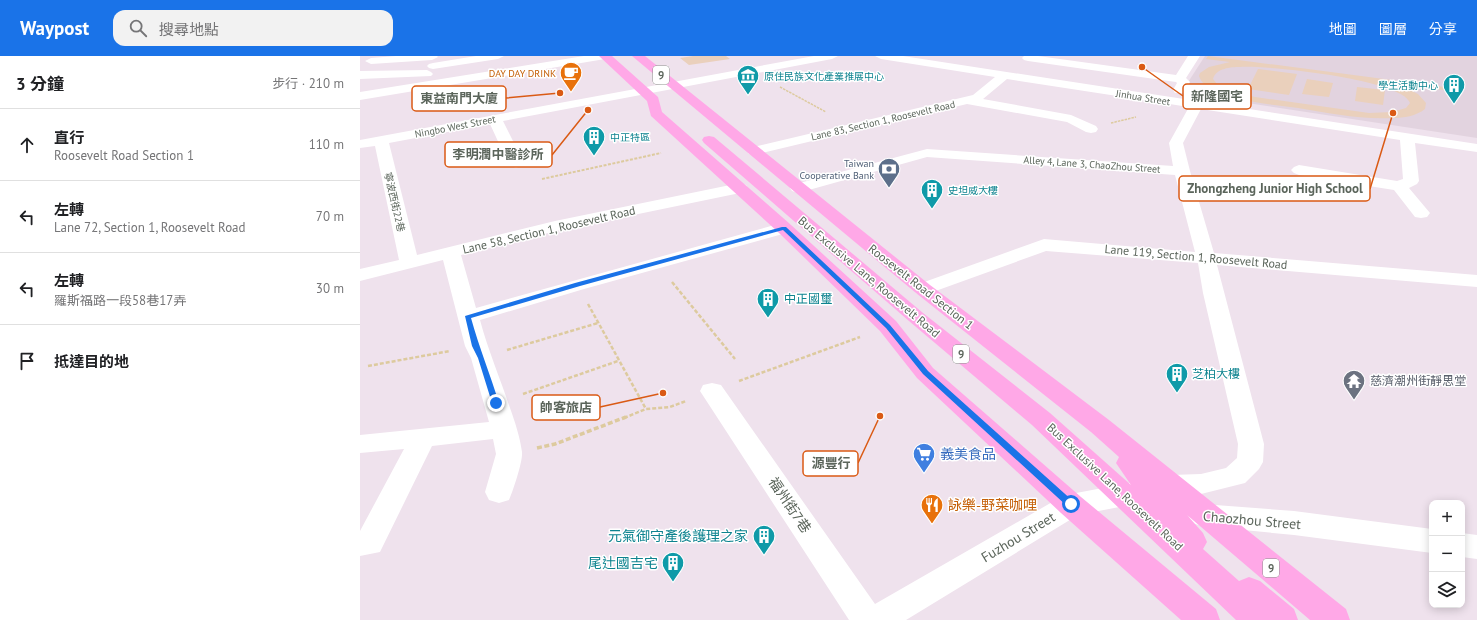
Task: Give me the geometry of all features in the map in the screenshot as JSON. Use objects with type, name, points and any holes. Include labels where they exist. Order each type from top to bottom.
[{"type":"main road","name":"9","points":[[605,56],[649,96],[656,113],[784,228],[888,326],[925,373],[1071,504],[1204,620]]},
{"type":"main road","name":"Roosevelt Road Section 1","points":[[638,56],[923,289],[1100,426]]},
{"type":"main road","name":"Bus Exclusive Lane, Roosevelt Road","points":[[649,96],[672,108],[916,318],[1041,419],[1151,499],[1187,537],[1282,620]]},
{"type":"main road","name":"Bus Exclusive Lane, Roosevelt Road","points":[[1100,426],[1151,499],[1259,620]]},
{"type":"main road","name":"9","points":[[1207,516],[1334,620]]},
{"type":"street","points":[[360,76],[434,67],[498,56]]},
{"type":"street","points":[[360,62],[434,67],[605,56]]},
{"type":"street","name":"Ningbo West Street","points":[[360,144],[495,119],[649,96],[673,86],[832,56]]},
{"type":"street","name":"Jinhua Street","points":[[881,56],[1477,148]]},
{"type":"street","points":[[1179,79],[1194,56]]},
{"type":"street","points":[[1028,58],[1179,79],[1184,82],[1172,101]]},
{"type":"street","points":[[360,96],[434,67]]},
{"type":"street","name":"Lane 83, Section 1, Roosevelt Road","points":[[754,151],[977,98],[1005,76]]},
{"type":"street","points":[[968,100],[1071,119],[1091,129]]},
{"type":"street","points":[[1151,499],[1201,484],[1235,476],[1250,462],[1251,444],[1213,293],[1206,258],[1182,171],[1176,143],[1197,105]]},
{"type":"street","points":[[495,119],[516,163]]},
{"type":"street","points":[[1298,170],[1399,186],[1411,181],[1407,138]]},
{"type":"street","name":"寧波西街22巷","points":[[381,140],[409,263]]},
{"type":"street","name":"Alley 4, Lane 3, ChaoZhou Street","points":[[798,188],[927,153],[1182,171]]},
{"type":"street","points":[[1399,186],[1421,213]]},
{"type":"street","name":"Lane 58, Section 1, Roosevelt Road","points":[[360,276],[555,226],[740,188]]},
{"type":"street","points":[[468,317],[784,228]]},
{"type":"street","name":"Lane 119, Section 1, Roosevelt Road","points":[[923,289],[1044,245],[1477,281]]},
{"type":"street","points":[[451,253],[468,317],[504,429],[509,454],[499,492]]},
{"type":"street","name":"福州街7巷","points":[[712,391],[867,620]]},
{"type":"street","points":[[360,444],[504,429]]},
{"type":"street","points":[[365,543],[423,437]]},
{"type":"street","name":"Chaozhou Street","points":[[1071,504],[1151,499],[1207,516],[1294,523],[1429,541]]},
{"type":"street","name":"Fuzhou Street","points":[[877,620],[1071,504]]},
{"type":"street","points":[[1465,545],[1477,547]]},
{"type":"path","points":[[751,72],[853,127]]},
{"type":"path","points":[[542,179],[661,153]]},
{"type":"path","points":[[656,263],[735,359]]},
{"type":"path","points":[[578,285],[618,361],[646,409]]},
{"type":"path","points":[[368,366],[479,352],[598,322]]},
{"type":"path","points":[[496,403],[618,361]]},
{"type":"shaded area","points":[[693,56],[726,56],[730,59],[689,65],[680,58]]},
{"type":"shaded area","points":[[1205,56],[1477,56],[1477,138],[1181,93]]},
{"type":"shaded area","points":[[1208,56],[1460,89],[1460,92],[1400,85],[1418,94],[1426,103],[1425,109],[1414,115],[1401,118],[1345,116],[1248,101],[1218,92],[1204,84],[1199,76],[1200,73],[1209,67],[1230,62],[1206,59]],"holes":[[[1236,67],[1303,71],[1360,81],[1384,87],[1402,94],[1410,103],[1406,108],[1392,112],[1369,113],[1255,97],[1225,89],[1217,84],[1213,79],[1220,70]]]},
{"type":"shaded area","points":[[1258,69],[1297,74],[1289,95],[1248,89]]},
{"type":"shaded area","points":[[1307,79],[1333,83],[1329,97],[1302,94]]},
{"type":"shaded area","points":[[1357,87],[1385,90],[1383,105],[1355,101]]},
{"type":"place","name":"新隆國宅","points":[[1142,67]]},
{"type":"place","name":"DAY DAY DRINK","points":[[571,92]]},
{"type":"place","name":"東益南門大廈","points":[[560,93]]},
{"type":"place","name":"原住民族文化產業推展中心","points":[[748,96]]},
{"type":"place","name":"學生活動中心","points":[[1454,104]]},
{"type":"place","name":"李明潤中醫診所","points":[[588,110]]},
{"type":"place","name":"Zhongzheng Junior High School","points":[[1393,113]]},
{"type":"place","name":"中正特區","points":[[594,156]]},
{"type":"place","name":"Taiwan Cooperative Bank","points":[[889,188]]},
{"type":"place","name":"史坦威大樓","points":[[932,210]]},
{"type":"place","name":"中正國璽","points":[[768,318]]},
{"type":"place","name":"帥客旅店","points":[[663,393]]},
{"type":"place","name":"芝柏大樓","points":[[1177,394]]},
{"type":"place","name":"慈濟潮州街靜思堂","points":[[1354,400]]},
{"type":"place","name":"源豐行","points":[[880,416]]},
{"type":"place","name":"義美食品","points":[[924,474]]},
{"type":"place","name":"詠樂-野菜咖哩","points":[[932,524]]},
{"type":"place","name":"元氣御守產後護理之家","points":[[764,556]]},
{"type":"place","name":"尾辻國吉宅","points":[[673,582]]},
{"type":"route","points":[[496,403],[482,358],[476,346],[468,317],[784,228],[888,326],[925,373],[1071,504]]}]
